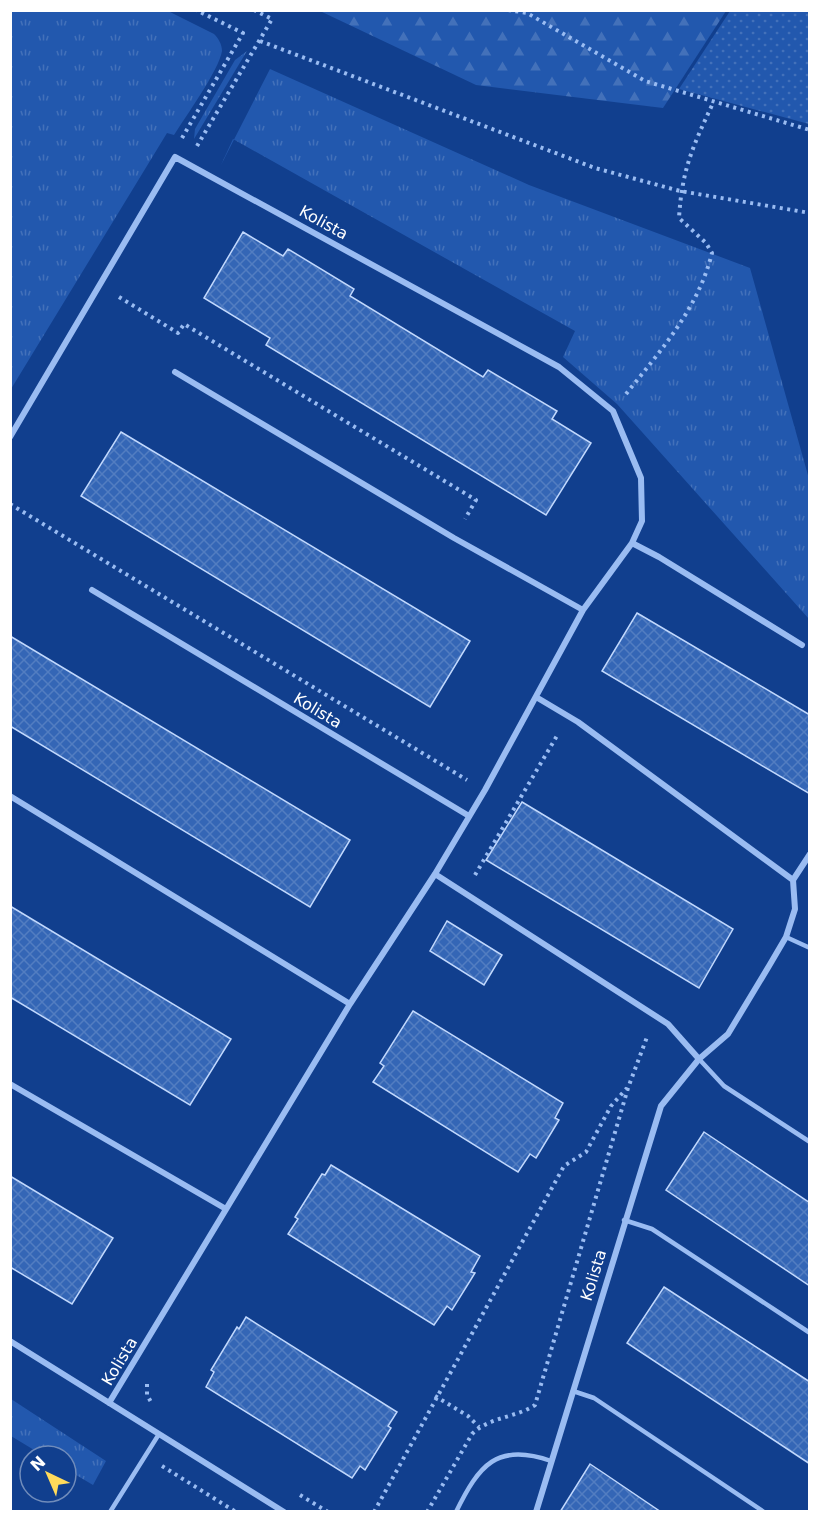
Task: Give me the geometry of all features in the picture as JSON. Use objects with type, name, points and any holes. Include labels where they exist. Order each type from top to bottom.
[{"type":"street","name":"Kolista","points":[[109,1403],[350,1004],[435,874],[485,790],[583,609],[632,543],[642,521],[641,478],[613,411],[559,367],[175,157]]},
{"type":"street","points":[[10,437],[175,157]]},
{"type":"street","points":[[175,372],[454,538],[583,609]]},
{"type":"street","points":[[632,543],[659,557],[802,645]]},
{"type":"street","name":"Kolista","points":[[92,590],[470,816]]},
{"type":"street","points":[[536,697],[569,717],[793,880],[810,854]]},
{"type":"street","points":[[10,796],[350,1004]]},
{"type":"street","points":[[435,874],[668,1024],[699,1059]]},
{"type":"street","name":"Kolista","points":[[536,1512],[624,1220],[661,1106],[699,1059],[728,1034],[786,937],[795,909],[793,880]]},
{"type":"street","points":[[10,1084],[226,1209]]},
{"type":"street","name":"Kolista","points":[[10,1341],[284,1512]]},
{"type":"lane","points":[[786,937],[810,948]]},
{"type":"lane","points":[[699,1059],[724,1086],[810,1142]]},
{"type":"lane","points":[[624,1220],[652,1229],[810,1333]]},
{"type":"lane","points":[[573,1391],[594,1398],[764,1512]]},
{"type":"lane","points":[[110,1512],[159,1434]]},
{"type":"lane","points":[[456,1512],[473,1480],[491,1463],[510,1453],[533,1455],[551,1461]]},
{"type":"path","points":[[175,157],[181,140],[243,33],[196,10]]},
{"type":"path","points":[[187,163],[272,19],[254,10]]},
{"type":"path","points":[[508,10],[527,13],[645,81],[713,103],[810,129]]},
{"type":"path","points":[[260,41],[595,168],[680,191],[810,213]]},
{"type":"path","points":[[613,411],[681,324],[705,279],[712,253],[706,243],[679,218],[680,191],[690,153],[713,103]]},
{"type":"path","points":[[100,285],[178,333],[184,324],[476,500],[454,538]]},
{"type":"path","points":[[10,504],[485,790]]},
{"type":"path","points":[[472,881],[569,717]]},
{"type":"path","points":[[427,1512],[472,1434],[479,1427],[525,1411],[535,1405],[628,1088],[656,1016]]},
{"type":"path","points":[[374,1512],[435,1396],[564,1166],[586,1152],[611,1106],[628,1088]]},
{"type":"path","points":[[147,1381],[147,1395],[152,1404]]},
{"type":"path","points":[[435,1396],[468,1416],[479,1427]]},
{"type":"path","points":[[146,1456],[236,1512]]},
{"type":"path","points":[[298,1494],[328,1512]]},
{"type":"green space","points":[[11,10],[168,11],[214,34],[222,51],[201,93],[174,135],[167,133],[11,389]]},
{"type":"green space","points":[[726,10],[663,108],[476,85],[320,11]]},
{"type":"green space","points":[[730,11],[809,11],[809,124],[679,89]]},
{"type":"green space","points":[[247,51],[194,139],[195,129],[235,60]]},
{"type":"green space","points":[[270,69],[529,185],[750,268],[809,479],[809,619],[617,404],[563,357],[575,331],[234,140]]},
{"type":"green space","points":[[11,1399],[106,1461],[93,1485],[78,1476],[78,1444],[24,1444],[11,1436]]},
{"type":"building","points":[[243,232],[283,256],[288,249],[354,289],[350,296],[483,377],[488,370],[557,411],[552,419],[591,443],[546,515],[266,345],[270,338],[204,298]]},
{"type":"building","points":[[121,432],[470,641],[430,707],[81,496]]},
{"type":"building","points":[[637,613],[810,715],[810,794],[602,671]]},
{"type":"building","points":[[10,636],[350,840],[310,907],[10,726]]},
{"type":"building","points":[[522,802],[733,929],[699,988],[486,860]]},
{"type":"building","points":[[10,906],[231,1039],[190,1105],[10,997]]},
{"type":"building","points":[[447,921],[502,955],[484,985],[430,951]]},
{"type":"building","points":[[413,1011],[563,1103],[555,1118],[559,1120],[536,1158],[530,1154],[518,1172],[373,1082],[384,1066],[380,1063]]},
{"type":"building","points":[[704,1132],[810,1203],[810,1286],[666,1190]]},
{"type":"building","points":[[331,1165],[480,1256],[471,1272],[475,1273],[452,1310],[447,1306],[434,1325],[288,1234],[298,1219],[295,1217],[322,1174],[325,1175]]},
{"type":"building","points":[[10,1176],[113,1238],[72,1304],[10,1267]]},
{"type":"building","points":[[664,1287],[810,1382],[810,1464],[627,1343]]},
{"type":"building","points":[[246,1317],[397,1412],[388,1426],[391,1428],[365,1470],[360,1466],[352,1478],[206,1387],[214,1372],[211,1370],[237,1327],[239,1329]]},
{"type":"building","points":[[590,1464],[605,1474],[661,1512],[560,1512]]}]
